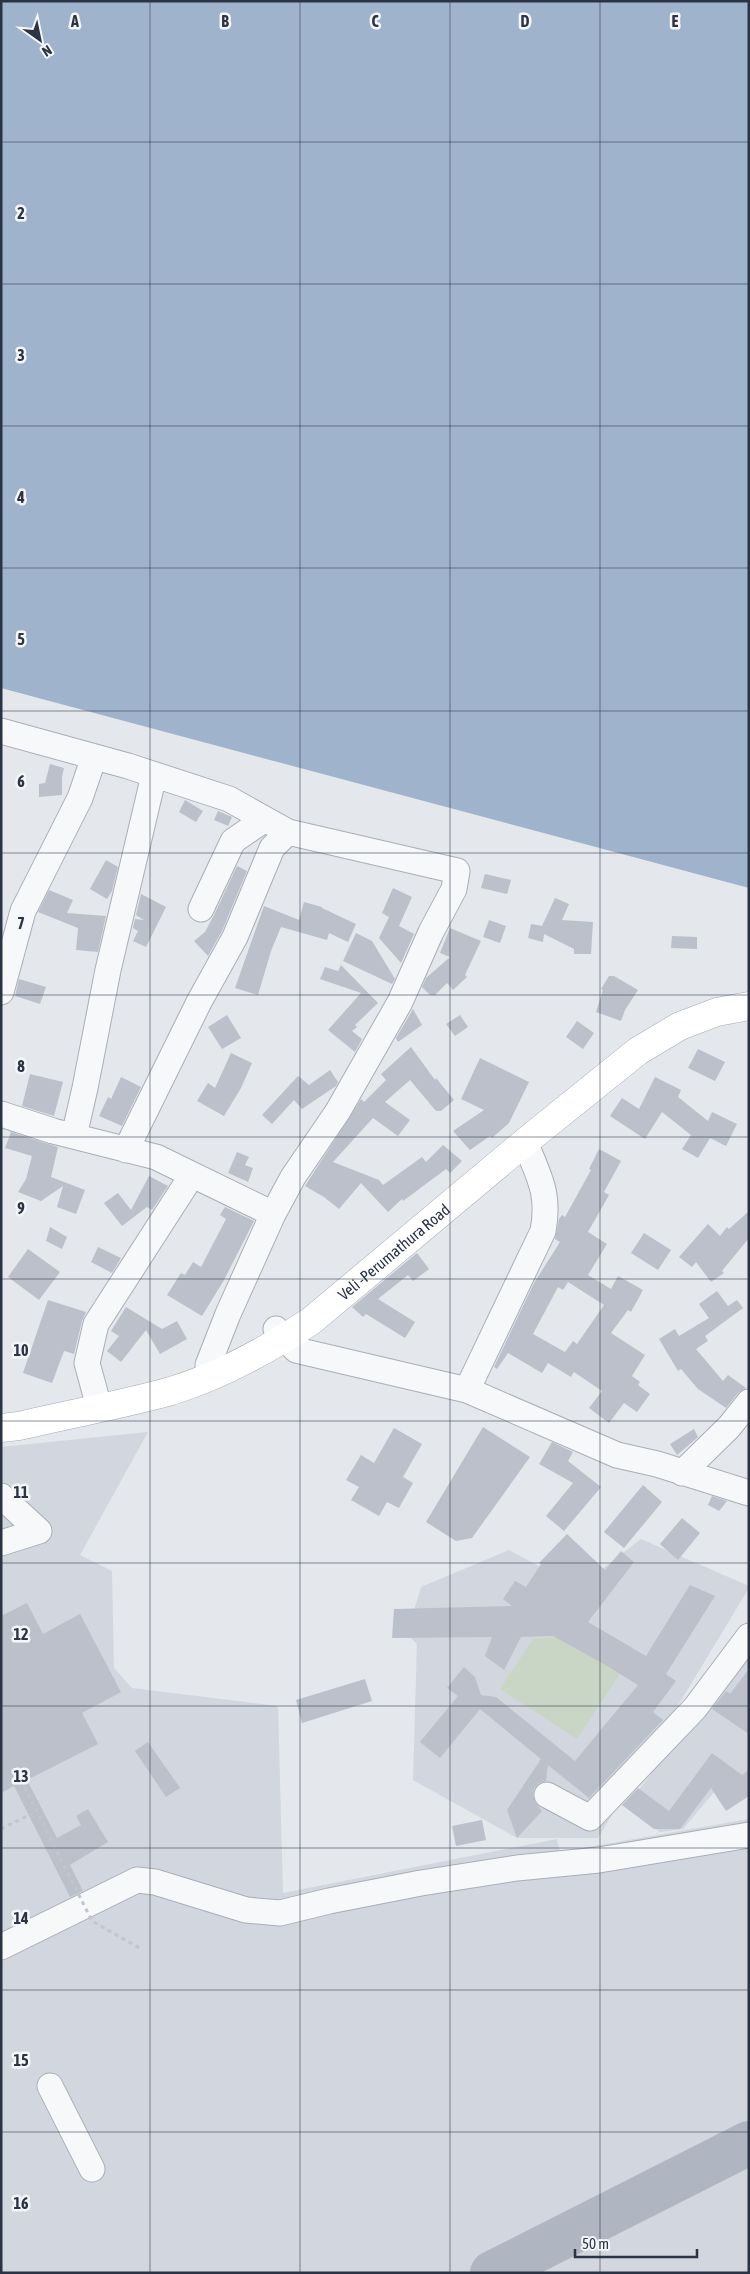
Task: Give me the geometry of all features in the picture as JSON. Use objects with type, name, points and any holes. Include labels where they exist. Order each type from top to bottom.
[{"type":"main road","points":[[1,1413],[18,1413],[184,1376],[280,1334],[304,1309],[438,1197],[630,1042],[694,1008],[715,1000],[749,994]]},
{"type":"main road","name":"Veli -Perumathura Road","points":[[1,1428],[19,1426],[173,1390],[211,1375],[280,1334],[311,1321],[525,1142],[638,1051],[680,1026],[717,1012],[749,1006]]},
{"type":"street","points":[[1,731],[94,757],[229,799],[288,832],[457,871],[454,889],[431,932],[400,1002],[328,1127],[293,1177],[272,1214],[208,1365]]},
{"type":"street","points":[[1,992],[23,911],[80,798],[94,757]]},
{"type":"street","points":[[74,1136],[86,1088],[108,970],[154,775]]},
{"type":"street","points":[[201,909],[233,841],[265,819]]},
{"type":"street","points":[[126,1150],[199,1002],[235,937],[272,848],[288,832]]},
{"type":"street","points":[[1,1114],[156,1158],[272,1214]]},
{"type":"street","points":[[467,1390],[543,1231],[546,1211],[543,1186],[525,1142]]},
{"type":"street","points":[[96,1396],[88,1363],[96,1324],[192,1175]]},
{"type":"street","points":[[280,1334],[296,1350],[467,1390],[617,1455],[657,1464],[749,1493]]},
{"type":"street","points":[[682,1473],[729,1427],[749,1402]]},
{"type":"street","points":[[1,1496],[39,1531],[1,1542]]},
{"type":"street","points":[[547,1795],[590,1818],[695,1708],[749,1636]]},
{"type":"street","points":[[1,1947],[138,1880],[155,1882],[246,1910],[280,1914],[329,1900],[421,1882],[599,1860],[749,1835]]},
{"type":"street","points":[[50,2086],[92,2169]]},
{"type":"path","points":[[21,1780],[92,1921],[141,1949]]},
{"type":"path","points":[[1,1829],[37,1811]]},
{"type":"shaded area","points":[[148,1432],[80,1555],[112,1571],[114,1668],[132,1688],[278,1706],[283,1893],[557,1839],[560,1852],[749,1819],[749,2273],[1,2273],[1,1447]]},
{"type":"shaded area","points":[[641,1539],[749,1586],[749,1588],[598,1838],[517,1838],[413,1780],[417,1644],[407,1634],[421,1587],[509,1550],[548,1571],[588,1580]]},
{"type":"shaded area","points":[[749,1643],[749,1771],[715,1791],[683,1829],[660,1832],[626,1807]]},
{"type":"green space","points":[[575,1636],[624,1668],[577,1739],[500,1689],[533,1639]]},
{"type":"water","points":[[1,1],[749,1],[749,888],[1,688]]},
{"type":"building","points":[[50,764],[64,768],[62,795],[39,797],[39,784],[45,783]]},
{"type":"building","points":[[185,800],[203,811],[196,822],[179,812]]},
{"type":"building","points":[[218,811],[232,817],[228,826],[214,820]]},
{"type":"building","points":[[106,860],[118,867],[112,891],[107,899],[90,889]]},
{"type":"building","points":[[237,866],[247,871],[222,931],[208,956],[194,941],[205,932]]},
{"type":"building","points":[[485,874],[511,880],[507,894],[481,888]]},
{"type":"building","points":[[393,888],[412,897],[399,926],[414,934],[401,963],[379,938],[389,917],[382,913]]},
{"type":"building","points":[[49,890],[73,900],[67,913],[106,916],[98,952],[76,950],[78,928],[38,912]]},
{"type":"building","points":[[141,894],[166,907],[146,947],[133,941],[138,931],[133,928],[135,919],[144,920],[136,915]]},
{"type":"building","points":[[555,898],[569,904],[562,920],[593,922],[591,954],[574,954],[574,949],[544,934],[543,942],[528,938],[531,924],[542,926]]},
{"type":"building","points":[[304,902],[322,907],[356,924],[348,942],[329,933],[327,940],[281,927],[271,951],[258,995],[235,988],[264,906],[299,920]]},
{"type":"building","points":[[489,920],[506,926],[500,943],[483,937]]},
{"type":"building","points":[[450,928],[481,941],[465,975],[467,977],[453,990],[447,983],[435,995],[430,995],[422,987],[426,978],[450,957],[440,953]]},
{"type":"building","points":[[356,933],[372,941],[395,979],[392,984],[343,961]]},
{"type":"building","points":[[672,936],[697,937],[697,949],[671,948]]},
{"type":"building","points":[[341,965],[378,1003],[355,1025],[357,1027],[352,1031],[362,1039],[355,1052],[328,1030],[361,993],[320,979],[325,967],[338,971]]},
{"type":"building","points":[[609,976],[614,976],[638,990],[625,1010],[621,1021],[596,1012],[603,990],[601,989]]},
{"type":"building","points":[[19,979],[46,987],[40,1004],[15,996]]},
{"type":"building","points":[[413,1009],[422,1025],[398,1042],[396,1038]]},
{"type":"building","points":[[227,1015],[241,1038],[222,1049],[208,1027]]},
{"type":"building","points":[[460,1015],[468,1027],[455,1036],[446,1024]]},
{"type":"building","points":[[577,1021],[594,1033],[583,1049],[566,1037]]},
{"type":"building","points":[[411,1047],[435,1080],[436,1078],[454,1100],[441,1111],[436,1111],[410,1080],[385,1102],[410,1120],[398,1136],[373,1118],[333,1162],[379,1180],[383,1185],[422,1157],[426,1162],[443,1145],[462,1161],[450,1173],[446,1169],[403,1201],[402,1199],[388,1212],[361,1183],[339,1209],[324,1197],[305,1186],[361,1099],[364,1102],[386,1080],[381,1074]]},
{"type":"building","points":[[698,1049],[725,1062],[715,1081],[688,1068]]},
{"type":"building","points":[[231,1053],[252,1063],[241,1088],[224,1116],[197,1101],[208,1083],[215,1088]]},
{"type":"building","points":[[480,1058],[529,1082],[509,1123],[492,1138],[490,1136],[470,1150],[453,1131],[484,1110],[461,1099]]},
{"type":"building","points":[[330,1070],[338,1082],[336,1086],[302,1109],[294,1100],[272,1124],[262,1115],[298,1076],[309,1085]]},
{"type":"building","points":[[30,1074],[63,1082],[54,1116],[22,1106]]},
{"type":"building","points":[[121,1077],[141,1087],[122,1126],[99,1116],[108,1097],[111,1099]]},
{"type":"building","points":[[655,1077],[681,1090],[678,1097],[708,1121],[712,1112],[737,1124],[726,1146],[710,1138],[698,1158],[682,1149],[691,1135],[662,1112],[645,1139],[610,1116],[622,1098],[639,1109]]},
{"type":"building","points":[[11,1132],[58,1147],[51,1177],[85,1190],[76,1214],[57,1207],[63,1186],[41,1201],[18,1192],[26,1179],[32,1156],[5,1148]]},
{"type":"building","points":[[599,1149],[621,1161],[604,1192],[609,1195],[588,1232],[607,1244],[588,1275],[611,1289],[618,1276],[643,1290],[631,1312],[628,1310],[611,1333],[645,1355],[632,1376],[640,1382],[638,1385],[650,1394],[637,1412],[624,1403],[609,1423],[589,1408],[602,1391],[574,1372],[571,1377],[548,1363],[542,1373],[508,1353],[497,1369],[494,1367],[534,1283],[560,1242],[555,1239],[559,1219],[562,1215],[565,1217],[591,1170],[589,1169]],"holes":[[[568,1282],[604,1305],[577,1344],[573,1341],[565,1352],[533,1334],[558,1287],[563,1290]]]},
{"type":"building","points":[[237,1152],[249,1157],[245,1165],[253,1168],[248,1182],[228,1173]]},
{"type":"building","points":[[149,1176],[168,1186],[152,1210],[147,1207],[122,1226],[104,1203],[118,1193],[131,1210]]},
{"type":"building","points":[[225,1207],[254,1221],[224,1280],[202,1316],[167,1295],[181,1273],[185,1275],[193,1262],[201,1267],[226,1219],[220,1215]]},
{"type":"building","points":[[749,1211],[749,1238],[722,1271],[724,1273],[711,1282],[696,1262],[692,1267],[679,1257],[708,1224],[720,1236],[727,1227],[729,1229]]},
{"type":"building","points":[[50,1227],[67,1237],[62,1249],[46,1241]]},
{"type":"building","points":[[644,1233],[671,1250],[658,1270],[631,1253]]},
{"type":"building","points":[[98,1247],[121,1258],[112,1273],[91,1262]]},
{"type":"building","points":[[28,1249],[60,1272],[39,1300],[8,1277]]},
{"type":"building","points":[[417,1253],[429,1269],[413,1281],[408,1275],[378,1299],[415,1322],[405,1338],[366,1314],[363,1317],[352,1307]]},
{"type":"building","points":[[717,1291],[728,1306],[737,1300],[743,1308],[705,1336],[708,1341],[696,1349],[723,1381],[728,1375],[746,1388],[738,1393],[726,1408],[698,1389],[681,1369],[678,1371],[659,1339],[675,1329],[679,1336],[709,1318],[699,1304]]},
{"type":"building","points":[[48,1300],[86,1312],[74,1354],[64,1351],[52,1383],[23,1373]]},
{"type":"building","points":[[126,1307],[162,1329],[177,1321],[187,1339],[160,1354],[146,1330],[121,1362],[107,1351],[119,1336],[111,1331]]},
{"type":"building","points":[[483,1427],[530,1457],[472,1538],[456,1541],[426,1522]]},
{"type":"building","points":[[394,1428],[422,1444],[403,1477],[413,1483],[399,1508],[387,1502],[379,1516],[351,1500],[359,1487],[346,1480],[361,1455],[374,1463]]},
{"type":"building","points":[[694,1429],[698,1437],[677,1455],[670,1444]]},
{"type":"building","points":[[552,1442],[573,1452],[568,1461],[601,1487],[564,1531],[546,1516],[573,1483],[539,1464]]},
{"type":"building","points":[[643,1485],[662,1502],[624,1548],[604,1532]]},
{"type":"building","points":[[712,1496],[727,1501],[719,1511],[708,1505]]},
{"type":"building","points":[[682,1518],[700,1533],[678,1560],[660,1544]]},
{"type":"building","points":[[567,1534],[605,1570],[621,1551],[634,1562],[588,1622],[646,1656],[690,1585],[715,1596],[666,1674],[676,1681],[653,1712],[663,1720],[589,1798],[548,1765],[546,1781],[539,1783],[534,1789],[533,1795],[535,1802],[542,1811],[517,1838],[507,1810],[541,1759],[480,1709],[440,1758],[420,1742],[458,1696],[447,1688],[464,1667],[475,1677],[481,1695],[496,1697],[575,1761],[638,1685],[553,1636],[521,1637],[504,1670],[485,1656],[492,1637],[392,1638],[394,1609],[512,1606],[503,1599],[515,1581],[526,1587],[541,1564],[539,1563]]},
{"type":"building","points":[[27,1603],[43,1634],[80,1614],[121,1692],[82,1713],[98,1744],[27,1780],[57,1838],[81,1825],[76,1816],[88,1809],[108,1842],[70,1865],[83,1891],[70,1897],[14,1786],[1,1793],[1,1616]]},
{"type":"building","points":[[749,1669],[749,1734],[712,1709],[726,1691],[730,1694]]},
{"type":"building","points":[[365,1679],[372,1701],[302,1723],[296,1700]]},
{"type":"building","points":[[148,1742],[180,1788],[166,1797],[135,1751]]},
{"type":"building","points":[[712,1753],[742,1775],[749,1770],[749,1796],[726,1811],[711,1788],[680,1829],[654,1829],[622,1805],[638,1788],[669,1811]]},
{"type":"building","points":[[482,1820],[486,1840],[456,1846],[452,1826]]},
{"type":"taxiway","points":[[492,2273],[749,2143]]}]
